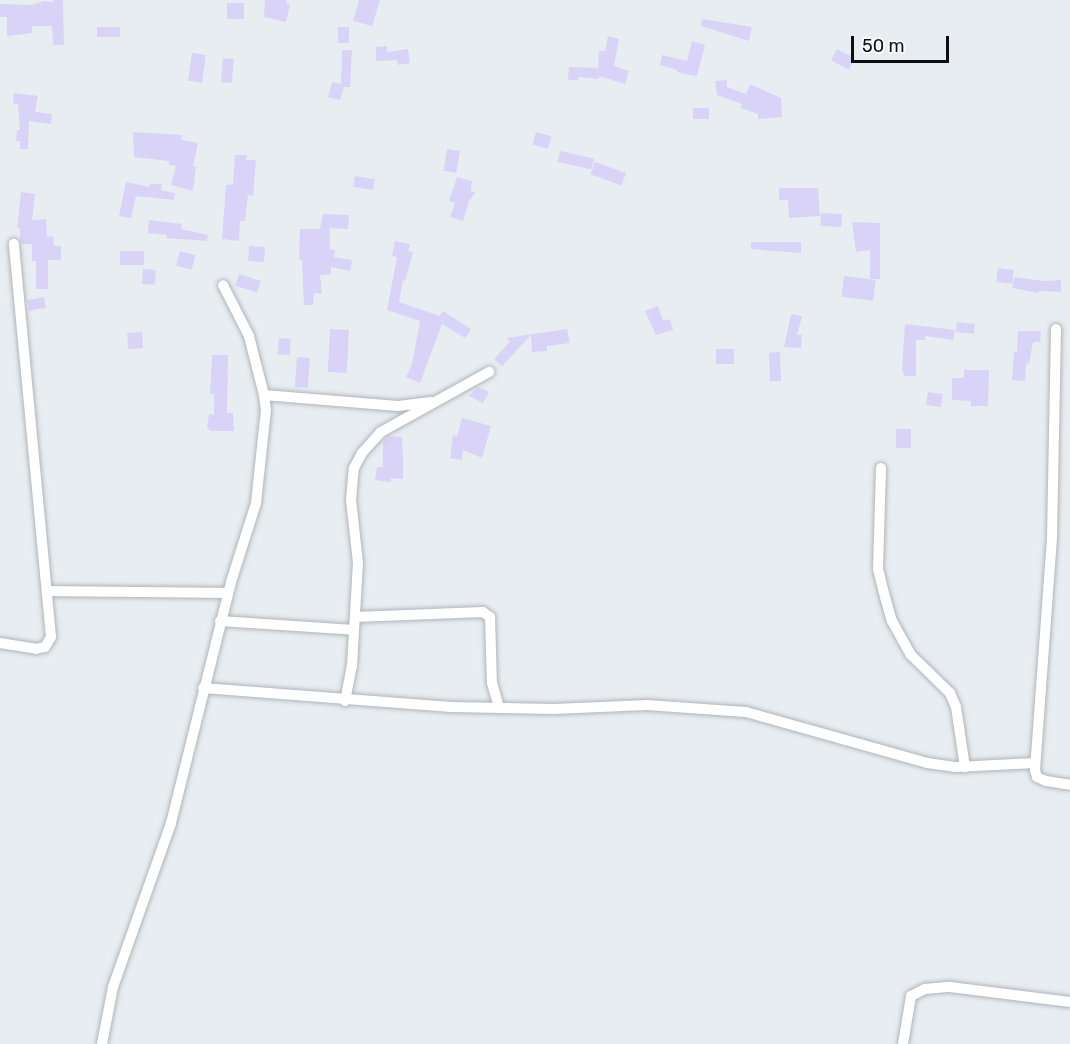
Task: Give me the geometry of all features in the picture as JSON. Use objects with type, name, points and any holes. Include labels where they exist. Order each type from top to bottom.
[{"type":"street","points":[[0,643],[36,649],[45,647],[49,643],[47,591],[14,244]]},
{"type":"street","points":[[102,1044],[113,987],[171,823],[220,621],[256,503],[266,410],[264,394],[249,336],[223,285]]},
{"type":"street","points":[[1056,329],[1052,538],[1035,763],[1037,777],[1070,785]]},
{"type":"street","points":[[345,701],[351,666],[358,563],[351,500],[354,468],[362,453],[381,432],[489,372]]},
{"type":"street","points":[[264,394],[398,406],[437,401]]},
{"type":"street","points":[[881,468],[878,569],[887,605],[900,639],[910,654],[950,693],[956,707],[965,767]]},
{"type":"street","points":[[47,591],[228,593]]},
{"type":"street","points":[[355,617],[483,612],[490,617],[492,683],[499,708]]},
{"type":"street","points":[[220,621],[354,630]]},
{"type":"street","points":[[203,688],[345,701],[499,708],[647,705],[746,712],[927,763],[965,767],[1035,763]]},
{"type":"street","points":[[903,1044],[911,996],[925,989],[950,987],[1070,1002]]},
{"type":"building","points":[[53,0],[63,0],[64,45],[53,45],[52,26],[32,26],[32,33],[7,36],[7,17],[0,17],[0,4],[32,5],[44,1],[53,2]]},
{"type":"building","points":[[265,0],[287,0],[286,3],[290,4],[286,22],[264,17]]},
{"type":"building","points":[[359,0],[380,0],[372,26],[353,21]]},
{"type":"building","points":[[227,3],[244,3],[244,19],[227,19]]},
{"type":"building","points":[[702,19],[752,27],[749,41],[701,26]]},
{"type":"building","points":[[97,27],[120,27],[120,37],[97,37]]},
{"type":"building","points":[[338,27],[349,27],[349,43],[338,43]]},
{"type":"building","points":[[608,36],[619,39],[614,66],[629,71],[625,84],[599,76],[599,79],[578,77],[578,80],[568,80],[569,67],[598,68],[599,51],[605,51]]},
{"type":"building","points":[[692,41],[705,45],[697,75],[677,72],[677,70],[660,65],[662,55],[687,61]]},
{"type":"building","points":[[387,46],[387,52],[408,49],[410,63],[398,65],[397,60],[376,61],[376,47]]},
{"type":"building","points":[[837,49],[855,58],[849,70],[831,61]]},
{"type":"building","points":[[342,50],[352,50],[350,87],[344,87],[340,100],[328,97],[332,82],[341,84]]},
{"type":"building","points":[[192,53],[206,55],[202,83],[188,81]]},
{"type":"building","points":[[223,58],[234,59],[232,83],[221,82]]},
{"type":"building","points":[[727,80],[727,87],[746,94],[750,84],[781,98],[782,117],[758,119],[758,114],[741,108],[742,104],[717,95],[715,81]]},
{"type":"building","points":[[14,93],[38,96],[35,112],[52,114],[51,124],[29,121],[28,149],[20,149],[20,141],[16,141],[17,130],[20,130],[18,104],[13,104]]},
{"type":"building","points":[[693,108],[709,108],[709,119],[693,119]]},
{"type":"building","points":[[133,132],[182,135],[181,140],[198,143],[193,166],[196,167],[193,191],[171,185],[176,166],[169,165],[169,161],[134,157]]},
{"type":"building","points":[[536,132],[551,136],[548,149],[533,145]]},
{"type":"building","points":[[447,149],[460,151],[456,173],[444,171]]},
{"type":"building","points":[[560,151],[594,159],[592,170],[558,162]]},
{"type":"building","points":[[235,155],[247,155],[246,160],[256,160],[253,196],[248,195],[245,221],[240,221],[239,241],[222,239],[226,185],[233,184]]},
{"type":"building","points":[[595,162],[626,173],[622,186],[591,174]]},
{"type":"building","points":[[355,176],[375,179],[373,190],[353,187]]},
{"type":"building","points":[[457,177],[472,181],[471,192],[476,192],[469,201],[463,221],[450,217],[455,203],[449,201]]},
{"type":"building","points":[[126,182],[150,187],[150,184],[162,184],[161,190],[175,193],[174,200],[136,196],[131,218],[119,216]]},
{"type":"building","points":[[779,188],[818,188],[820,216],[789,218],[788,200],[779,200]]},
{"type":"building","points":[[21,192],[35,194],[32,220],[46,219],[47,237],[53,236],[54,246],[61,246],[61,260],[48,260],[48,289],[36,289],[36,261],[32,261],[32,244],[21,244],[20,228],[17,228]]},
{"type":"building","points":[[821,213],[842,214],[841,227],[820,226]]},
{"type":"building","points":[[323,214],[349,215],[348,229],[330,228],[330,249],[335,250],[334,257],[352,260],[350,271],[331,267],[331,274],[320,275],[322,294],[314,293],[313,305],[304,305],[302,260],[299,260],[300,229],[320,229]]},
{"type":"building","points":[[149,220],[182,224],[181,229],[208,235],[207,241],[166,238],[167,235],[148,233]]},
{"type":"building","points":[[852,222],[880,223],[880,279],[870,279],[870,250],[856,252]]},
{"type":"building","points":[[395,241],[410,244],[408,251],[413,252],[405,281],[403,280],[399,302],[440,316],[443,311],[471,329],[465,338],[442,324],[420,383],[406,377],[412,364],[420,321],[387,310],[397,257],[392,256]]},
{"type":"building","points":[[751,242],[801,242],[801,253],[751,249]]},
{"type":"building","points":[[249,246],[265,247],[264,262],[248,261]]},
{"type":"building","points":[[120,251],[144,251],[144,265],[120,265]]},
{"type":"building","points":[[180,251],[195,255],[192,270],[176,265]]},
{"type":"building","points":[[998,268],[1014,270],[1012,284],[996,282]]},
{"type":"building","points":[[143,269],[156,270],[155,285],[142,284]]},
{"type":"building","points":[[239,274],[261,281],[257,293],[235,285]]},
{"type":"building","points":[[844,276],[876,280],[873,301],[841,297]]},
{"type":"building","points":[[1014,277],[1045,281],[1061,280],[1061,292],[1039,291],[1039,293],[1012,288]]},
{"type":"building","points":[[44,297],[46,308],[29,311],[27,300]]},
{"type":"building","points":[[658,306],[663,321],[670,319],[673,330],[656,335],[645,311]]},
{"type":"building","points":[[791,314],[802,316],[797,335],[802,335],[801,348],[784,347]]},
{"type":"building","points":[[957,322],[975,324],[974,334],[956,332]]},
{"type":"building","points":[[905,324],[955,330],[953,340],[925,336],[925,340],[916,340],[916,376],[904,376],[902,370]]},
{"type":"building","points":[[330,329],[349,330],[347,373],[328,372]]},
{"type":"building","points":[[567,329],[570,343],[547,346],[547,351],[532,352],[531,335],[502,366],[494,359],[510,342],[507,338]]},
{"type":"building","points":[[1018,331],[1041,331],[1040,342],[1033,342],[1029,364],[1026,363],[1025,381],[1012,380]]},
{"type":"building","points":[[142,332],[143,348],[128,349],[127,333]]},
{"type":"building","points":[[279,338],[291,339],[290,355],[278,354]]},
{"type":"building","points":[[716,349],[734,349],[734,364],[716,364]]},
{"type":"building","points":[[769,352],[780,352],[781,381],[770,381]]},
{"type":"building","points":[[212,355],[228,355],[227,413],[233,413],[234,431],[211,431],[207,428],[209,414],[214,415],[214,394],[210,394]]},
{"type":"building","points":[[297,357],[310,358],[308,388],[295,387]]},
{"type":"building","points":[[964,370],[989,370],[988,406],[971,406],[971,401],[952,400],[952,378],[964,378]]},
{"type":"building","points":[[478,387],[489,392],[483,403],[469,396]]},
{"type":"building","points":[[928,392],[943,394],[941,407],[926,405]]},
{"type":"building","points":[[462,418],[491,426],[482,458],[463,450],[462,460],[450,458],[453,435],[457,436]]},
{"type":"building","points":[[896,429],[911,429],[911,448],[896,448]]},
{"type":"building","points":[[389,436],[402,437],[403,479],[391,478],[391,482],[375,480],[377,467],[383,467],[383,441]]}]
